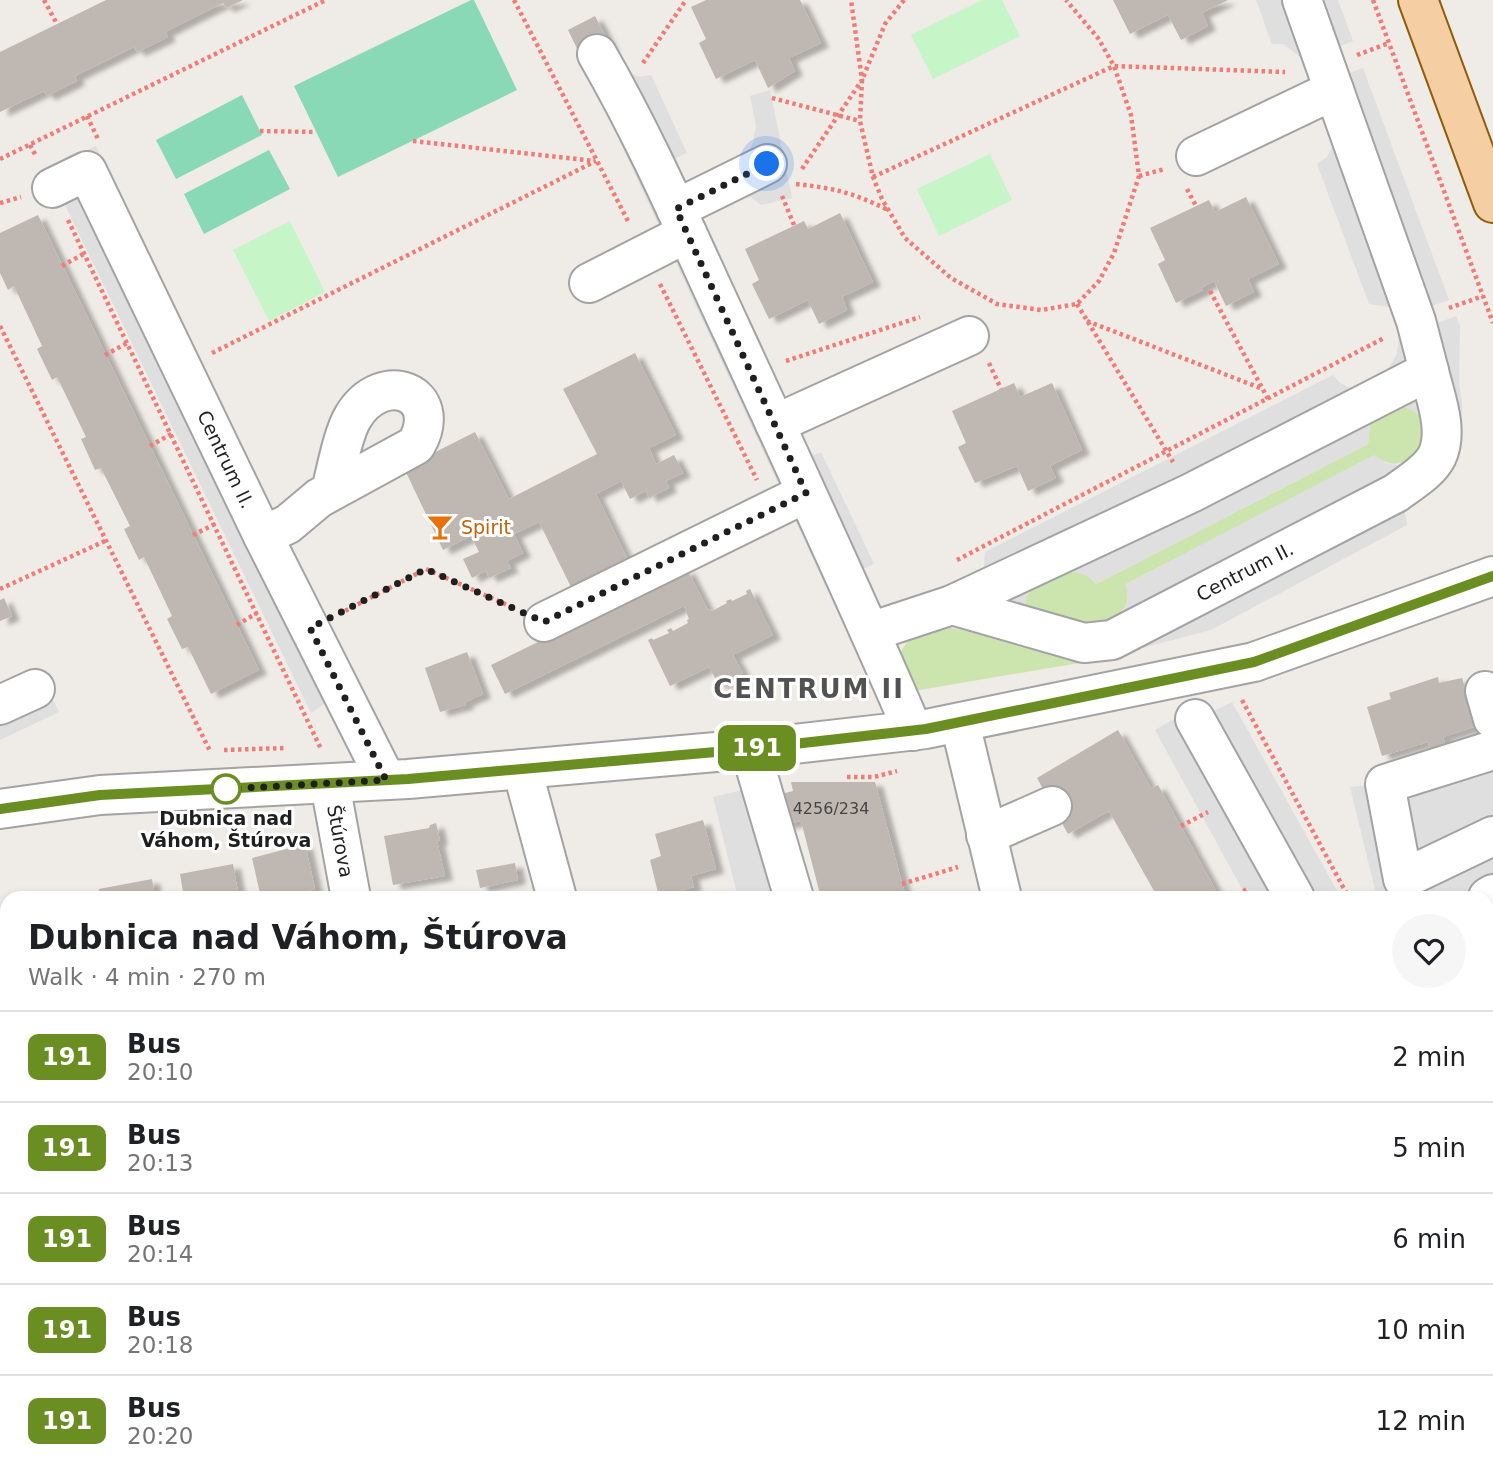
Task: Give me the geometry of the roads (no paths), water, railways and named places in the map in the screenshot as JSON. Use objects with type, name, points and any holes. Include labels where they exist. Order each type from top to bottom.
[{"type":"main road","points":[[1418,0],[1493,203]]},
{"type":"street","name":"Centrum II.","points":[[952,605],[1084,643],[1112,640],[1396,493],[1425,471],[1437,456],[1443,428],[1416,320],[1302,0]]},
{"type":"street","points":[[597,54],[621,96],[681,221],[913,731]]},
{"type":"street","points":[[1196,156],[1330,78]]},
{"type":"street","name":"Centrum II.","points":[[52,188],[87,171],[263,536],[386,780]]},
{"type":"street","points":[[589,283],[645,254],[681,221],[780,174]]},
{"type":"street","points":[[775,424],[977,321]]},
{"type":"street","points":[[870,632],[952,605],[1191,493],[1429,371]]},
{"type":"street","points":[[263,536],[288,524],[331,491]]},
{"type":"street","points":[[544,622],[806,493]]},
{"type":"street","name":"Štúrova","points":[[0,809],[100,795],[386,780],[750,749],[913,731],[1254,662],[1493,576]]},
{"type":"street","points":[[0,705],[34,689]]},
{"type":"street","points":[[1493,695],[1485,691],[1493,719]]},
{"type":"street","points":[[1195,719],[1291,891]]},
{"type":"street","points":[[960,723],[1000,891]]},
{"type":"street","points":[[750,749],[792,891]]},
{"type":"street","points":[[1493,750],[1385,784],[1404,879],[1493,836]]},
{"type":"street","points":[[522,769],[555,891]]},
{"type":"street","name":"Štúrova","points":[[330,784],[350,891]]},
{"type":"street","points":[[986,835],[1052,806]]},
{"type":"place","name":"Spirit","points":[[440,527]]},
{"type":"place","name":"Dubnica nad Váhom, Štúrova","points":[[226,789]]},
{"type":"district","name":"CENTRUM II","points":[[809,689]]}]
